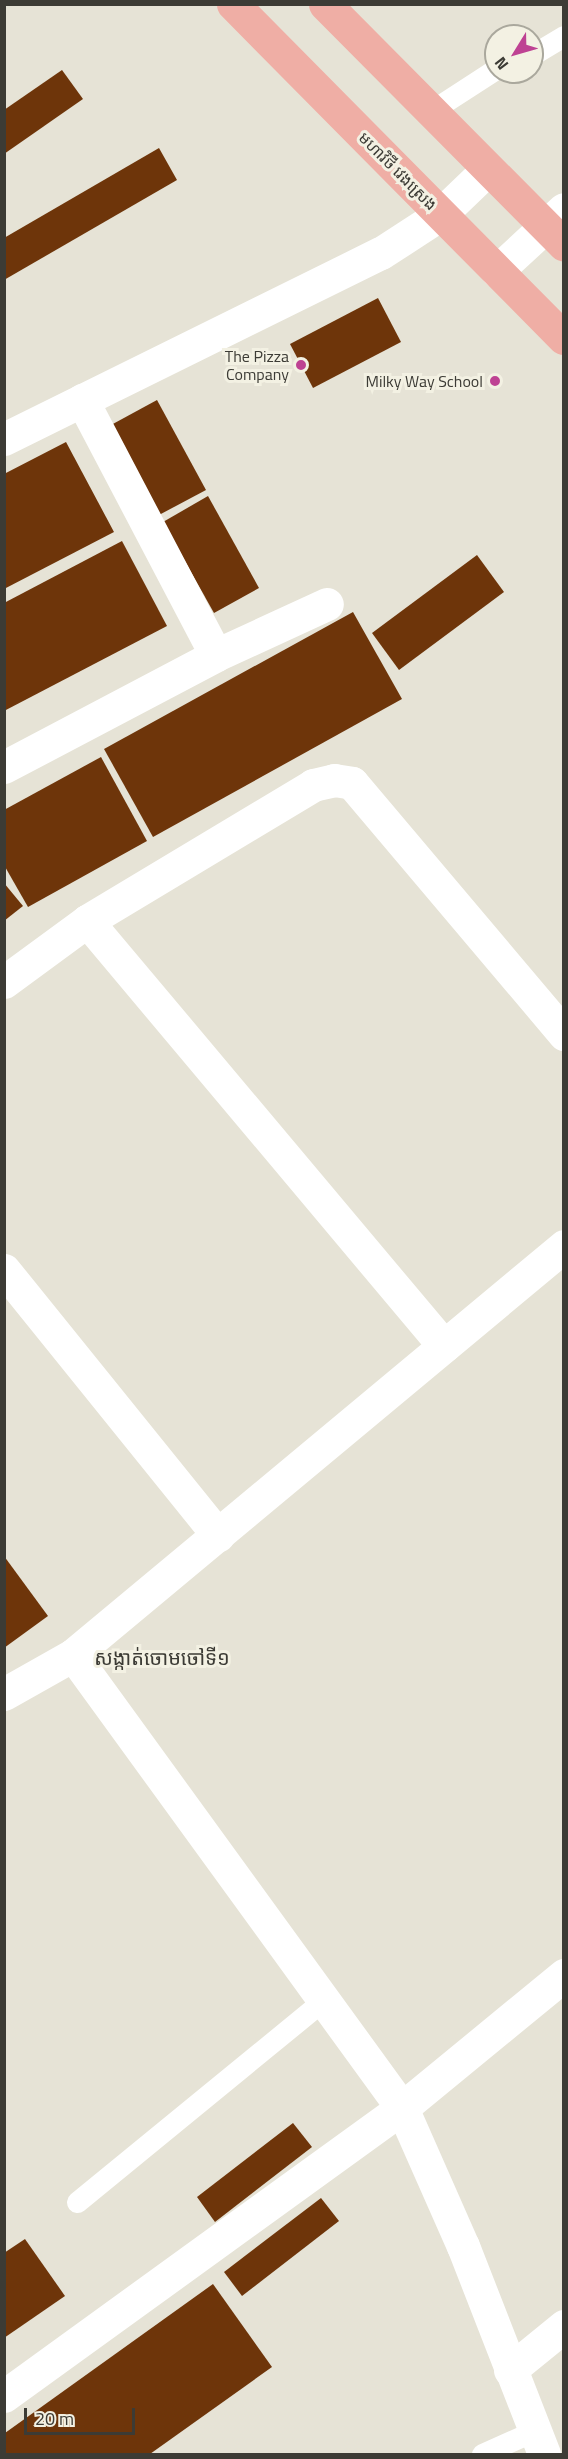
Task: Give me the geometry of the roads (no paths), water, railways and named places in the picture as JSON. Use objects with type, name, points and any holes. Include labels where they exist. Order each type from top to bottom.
[{"type":"main road","name":"មហាវិថី វេងស្រេង","points":[[233,4],[564,338]]},
{"type":"main road","points":[[335,7],[488,169],[557,226]]},
{"type":"street","points":[[4,439],[381,253],[441,214],[488,169]]},
{"type":"street","points":[[497,271],[557,226]]},
{"type":"street","points":[[82,400],[216,655]]},
{"type":"street","points":[[4,767],[216,655],[327,604]]},
{"type":"street","points":[[4,982],[87,921],[313,785],[334,780],[352,783],[564,1035]]},
{"type":"street","points":[[87,921],[444,1346]]},
{"type":"street","points":[[4,1694],[73,1655],[564,1246]]},
{"type":"street","points":[[4,1270],[218,1535]]},
{"type":"street","points":[[73,1655],[402,2108],[463,2246],[539,2443]]},
{"type":"street","points":[[4,2396],[402,2108],[564,1975]]},
{"type":"street","points":[[510,2370],[564,2326]]},
{"type":"lane","points":[[544,48],[564,36]]},
{"type":"lane","points":[[431,111],[484,77]]},
{"type":"lane","points":[[77,2202],[324,2000]]},
{"type":"lane","points":[[482,2454],[539,2443]]},
{"type":"place","name":"The Pizza Company","points":[[301,365]]},
{"type":"place","name":"Milky Way School","points":[[495,381]]},
{"type":"district","name":"សង្កាត់ចោមចៅទី១","points":[[162,1657]]}]
